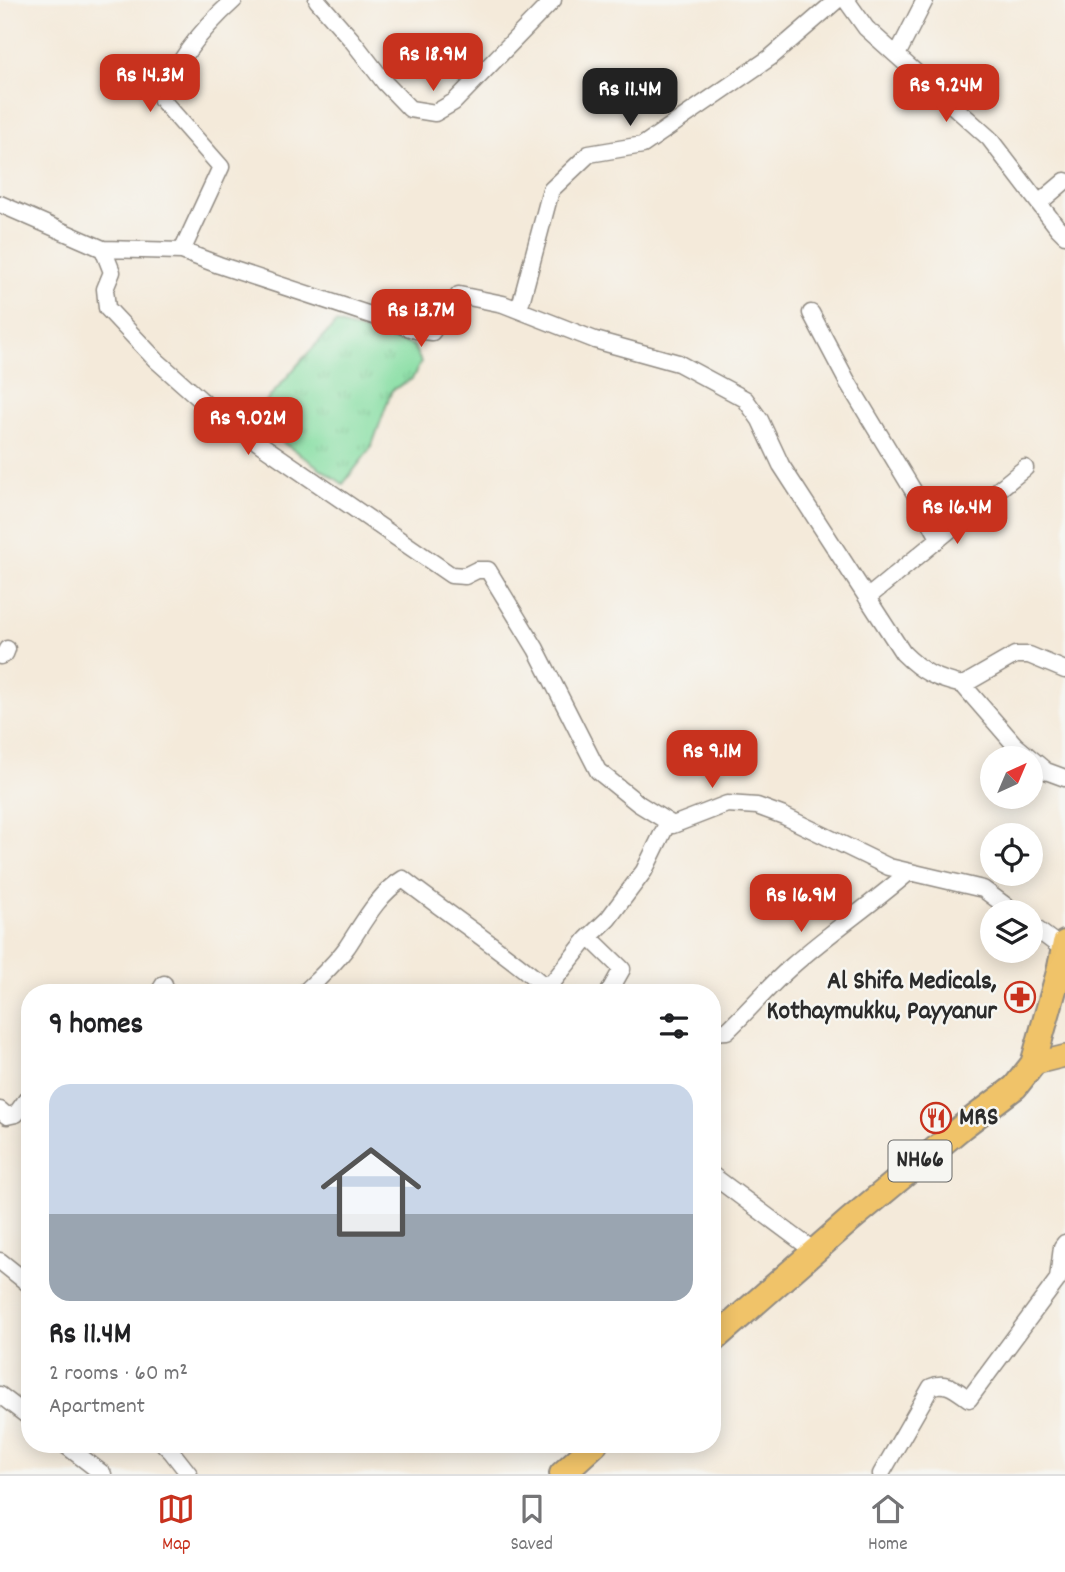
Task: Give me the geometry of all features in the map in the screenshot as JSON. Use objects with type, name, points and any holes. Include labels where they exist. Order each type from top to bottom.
[{"type":"highway","name":"NH66","points":[[721,1333],[951,1136],[1015,1087],[1033,1064],[1064,946]]},
{"type":"highway","points":[[562,1474],[579,1453]]},
{"type":"main road","points":[[1033,1064],[1065,1056]]},
{"type":"street","points":[[182,251],[222,167],[162,100],[168,82],[192,42],[234,0]]},
{"type":"street","points":[[317,0],[385,83],[410,109],[435,113],[454,102],[553,0]]},
{"type":"street","points":[[519,310],[551,190],[589,154],[643,145],[771,57],[836,0]]},
{"type":"street","points":[[846,0],[866,28],[989,138],[1065,235]]},
{"type":"street","points":[[897,55],[925,0]]},
{"type":"street","points":[[1039,203],[1065,181]]},
{"type":"street","points":[[0,204],[103,249],[182,251],[415,330],[432,332],[458,295],[503,304],[595,340],[678,363],[745,399],[760,420],[781,465],[903,653],[925,673],[962,685],[1015,744],[1046,771],[1065,778]]},
{"type":"street","points":[[103,249],[111,272],[105,289],[107,308],[156,360],[218,415],[451,575],[466,576],[477,570],[488,570],[536,649],[598,771],[639,804],[673,825],[727,804],[757,806],[784,816],[889,867],[983,889],[998,900]]},
{"type":"street","points":[[811,313],[847,381],[939,538]]},
{"type":"street","points":[[867,598],[1026,468]]},
{"type":"street","points":[[962,685],[1015,655],[1029,655],[1065,670]]},
{"type":"street","points":[[313,984],[346,949],[360,925],[390,886],[403,879],[443,911],[509,956],[542,984],[552,983],[589,937],[608,919],[644,871],[668,822]]},
{"type":"street","points":[[721,1031],[727,1031],[789,968],[832,931],[909,872]]},
{"type":"street","points":[[1043,933],[1064,946]]},
{"type":"street","points":[[589,937],[622,969],[614,984]]},
{"type":"street","points":[[0,1110],[7,1115],[16,1114],[21,1107]]},
{"type":"street","points":[[721,1182],[814,1251]]},
{"type":"street","points":[[881,1474],[931,1387],[946,1384],[969,1399],[1058,1279],[1062,1247],[1065,1243]]},
{"type":"street","points":[[0,1261],[21,1278]]},
{"type":"street","points":[[0,1395],[21,1411]]},
{"type":"street","points":[[76,1453],[103,1474]]},
{"type":"street","points":[[173,1453],[189,1474]]},
{"type":"street","points":[[178,1474],[183,1474]]},
{"type":"green space","points":[[336,323],[413,345],[421,362],[412,379],[392,390],[371,448],[343,484],[250,420]]},
{"type":"place","name":"Al Shifa Medicals, Kothaymukku, Payyanur","points":[[1020,997]]},
{"type":"place","name":"MRS","points":[[936,1118]]}]
